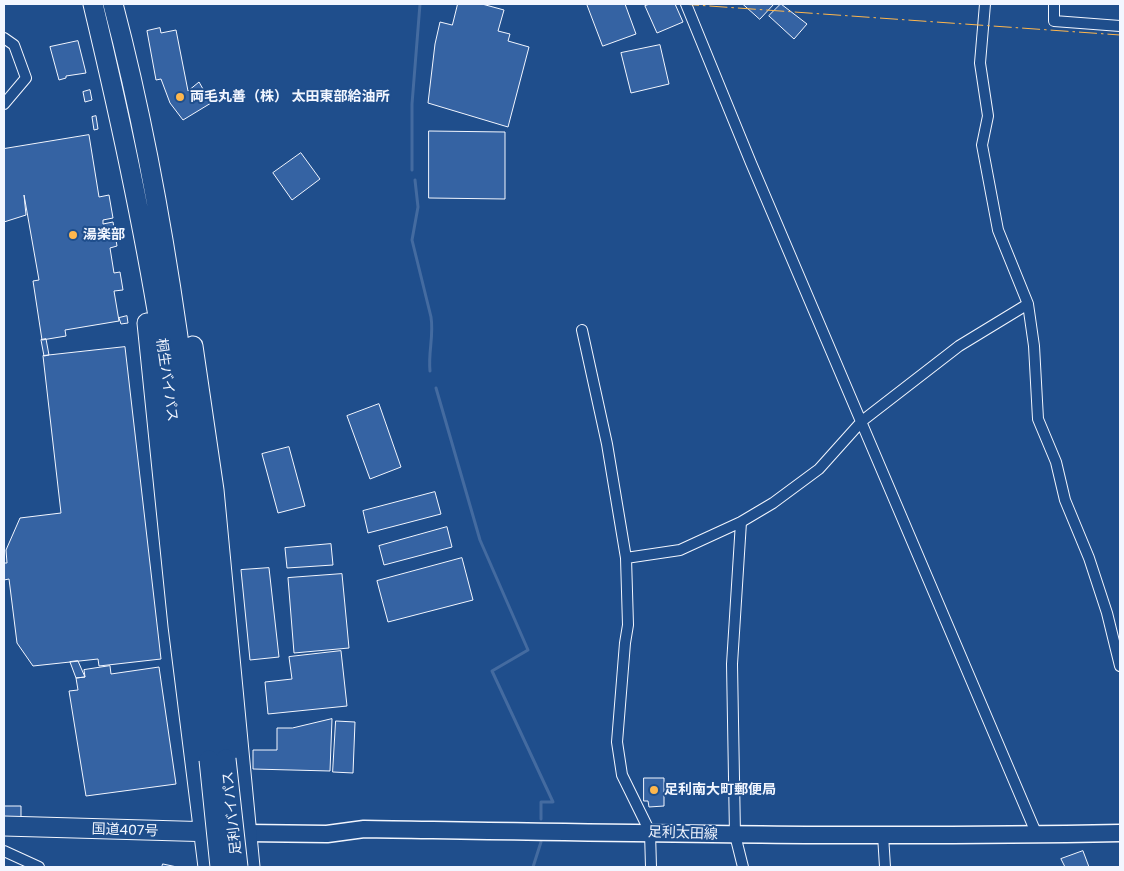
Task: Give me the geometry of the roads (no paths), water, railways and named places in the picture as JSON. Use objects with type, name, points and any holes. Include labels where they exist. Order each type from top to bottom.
[{"type":"highway","name":"桐生バイパス","points":[[93,4],[131,168],[163,348],[218,759]]},
{"type":"highway","name":"桐生バイパス","points":[[113,4],[132,77],[154,190],[180,346],[218,759]]},
{"type":"highway","points":[[131,168],[135,237],[148,326],[178,626],[208,867]]},
{"type":"highway","points":[[154,190],[174,246],[193,346],[214,490],[250,867]]},
{"type":"highway","name":"足利バイパス","points":[[218,759],[220,867]]},
{"type":"highway","name":"足利バイパス","points":[[218,759],[238,867]]},
{"type":"highway","name":"国道407号","points":[[4,826],[246,833]]},
{"type":"main road","name":"足利太田線","points":[[246,833],[327,834],[364,829],[650,832],[735,835],[1037,835],[1120,833]]},
{"type":"street","points":[[686,4],[750,164],[862,421],[1037,835]]},
{"type":"street","points":[[986,4],[980,63],[988,116],[982,145],[998,230],[1028,304],[1034,346],[1038,419],[1056,462],[1065,500],[1089,558],[1107,613],[1119,660]]},
{"type":"street","points":[[1054,4],[1054,21],[1120,26]]},
{"type":"street","points":[[4,38],[14,45],[26,78],[4,104]]},
{"type":"street","points":[[626,558],[680,550],[741,522],[773,504],[819,469],[862,421],[959,346],[1028,304]]},
{"type":"street","points":[[582,330],[607,444],[626,558],[628,625],[617,742],[622,775],[650,832],[651,867]]},
{"type":"street","points":[[741,522],[732,664],[735,835],[743,867]]},
{"type":"street","points":[[883,835],[885,867]]},
{"type":"street","points":[[4,851],[38,867]]},
{"type":"waterway","points":[[412,170],[412,104],[420,4]]},
{"type":"waterway","points":[[415,180],[418,207],[412,240],[431,317],[430,371]]},
{"type":"waterway","points":[[436,388],[480,540],[528,650],[492,671],[553,802],[541,802],[541,819]]},
{"type":"waterway","points":[[533,867],[541,842]]},
{"type":"place","name":"両毛丸善（株） 太田東部給油所","points":[[180,97]]},
{"type":"place","name":"湯楽部","points":[[73,235]]},
{"type":"place","name":"足利南大町郵便局","points":[[654,790]]}]
